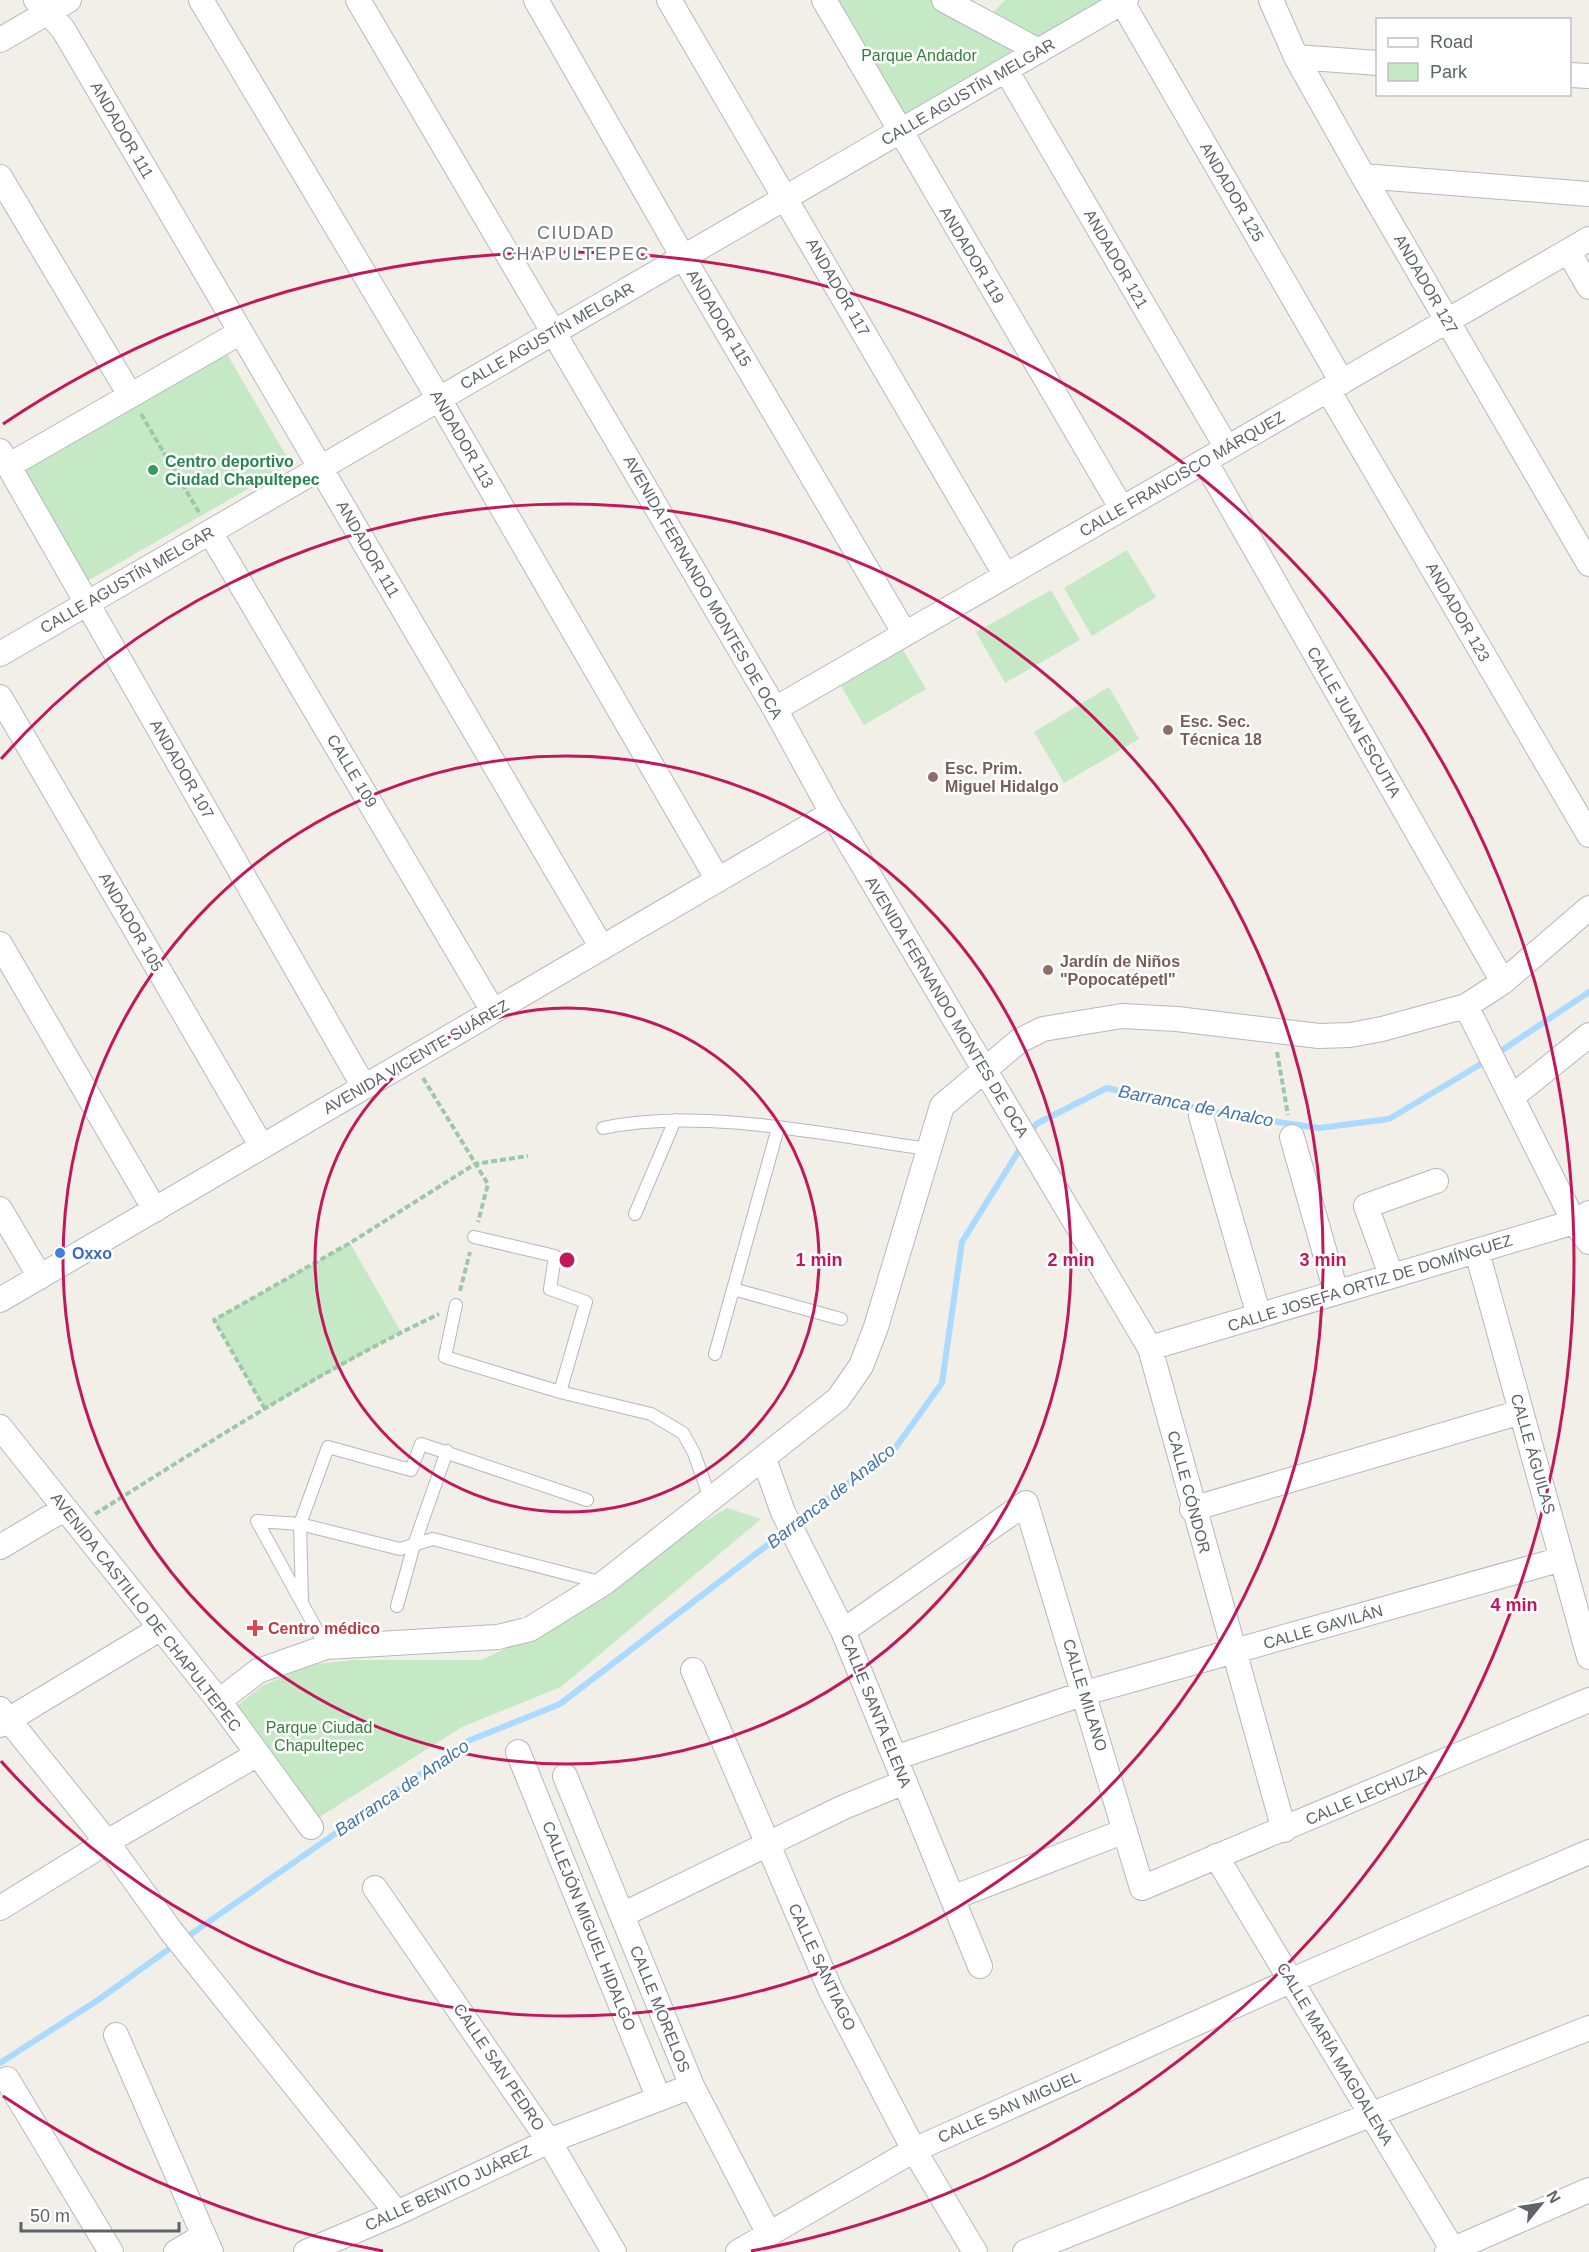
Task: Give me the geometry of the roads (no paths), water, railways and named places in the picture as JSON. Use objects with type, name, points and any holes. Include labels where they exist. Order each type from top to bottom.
[{"type":"street","points":[[0,40],[42,6],[69,0]]},
{"type":"street","name":"ANDADOR 113","points":[[201,0],[439,399],[718,880]]},
{"type":"street","name":"AVENIDA FERNANDO MONTES DE OCA","points":[[358,0],[775,709],[832,813],[1015,1120],[1045,1175]]},
{"type":"street","name":"ANDADOR 115","points":[[536,0],[683,257],[905,634]]},
{"type":"street","name":"ANDADOR 117","points":[[669,0],[1006,576]]},
{"type":"street","name":"ANDADOR 119","points":[[824,0],[899,132],[1122,509]]},
{"type":"street","points":[[944,0],[1039,51]]},
{"type":"street","name":"ANDADOR 127","points":[[1271,0],[1296,57],[1363,176],[1589,564]]},
{"type":"street","name":"CALLE AGUSTÍN MELGAR","points":[[0,654],[1124,1]]},
{"type":"street","name":"ANDADOR 125","points":[[1124,1],[1335,386]]},
{"type":"street","name":"ANDADOR 111","points":[[42,6],[63,29],[602,948]]},
{"type":"street","points":[[1296,57],[1376,63]]},
{"type":"street","name":"ANDADOR 121","points":[[1006,70],[1227,448]]},
{"type":"street","points":[[1571,75],[1589,76]]},
{"type":"street","points":[[1363,176],[1589,195]]},
{"type":"street","points":[[0,177],[130,395]]},
{"type":"street","name":"CALLE FRANCISCO MÁRQUEZ","points":[[775,709],[1589,239]]},
{"type":"street","points":[[1568,251],[1589,287]]},
{"type":"street","points":[[4,459],[130,395],[241,332]]},
{"type":"street","name":"ANDADOR 123","points":[[1335,386],[1589,835]]},
{"type":"street","name":"ANDADOR 107","points":[[4,459],[364,1087]]},
{"type":"street","name":"CALLE JUAN ESCUTIA","points":[[1205,461],[1503,982]]},
{"type":"street","name":"CALLE 109","points":[[210,532],[493,1011]]},
{"type":"street","name":"ANDADOR 105","points":[[0,697],[262,1147]]},
{"type":"street","name":"AVENIDA VICENTE SUÁREZ","points":[[0,1300],[832,813]]},
{"type":"street","points":[[219,1701],[258,1671],[326,1647],[498,1637],[530,1629],[604,1583],[838,1399],[861,1366],[876,1327],[942,1106],[1019,1041],[1043,1029],[1122,1016],[1177,1019],[1274,1032],[1350,1035],[1382,1029],[1466,1006],[1503,982],[1589,908]]},
{"type":"street","points":[[0,944],[155,1210]]},
{"type":"street","points":[[1466,1006],[1499,1075],[1582,1217],[1589,1242]]},
{"type":"street","points":[[1512,1097],[1589,1035]]},
{"type":"street","points":[[1201,1116],[1259,1316]]},
{"type":"street","points":[[1292,1137],[1336,1292]]},
{"type":"street","name":"CALLE CÓNDOR","points":[[1045,1175],[1150,1348],[1192,1509],[1284,1830]]},
{"type":"street","points":[[1391,1275],[1366,1206],[1436,1181]]},
{"type":"street","points":[[0,1209],[40,1277]]},
{"type":"street","name":"CALLE JOSEFA ORTIZ DE DOMÍNGUEZ","points":[[1150,1348],[1391,1275],[1477,1252],[1582,1217]]},
{"type":"street","name":"CALLE ÁGUILAS","points":[[1477,1252],[1589,1657]]},
{"type":"street","points":[[1192,1509],[1521,1412]]},
{"type":"street","name":"AVENIDA CASTILLO DE CHAPULTEPEC","points":[[0,1427],[219,1701],[256,1755],[311,1827]]},
{"type":"street","name":"CALLE SANTA ELENA","points":[[764,1459],[783,1512],[843,1631],[980,1966]]},
{"type":"street","name":"CALLE MILANO","points":[[843,1631],[942,1565],[1026,1503],[1142,1888]]},
{"type":"street","points":[[0,1547],[70,1517]]},
{"type":"street","name":"CALLE GAVILÁN","points":[[895,1758],[1085,1693],[1562,1558]]},
{"type":"street","points":[[161,1628],[3,1718],[107,1842],[171,1931],[398,2213]]},
{"type":"street","name":"CALLE SANTIAGO","points":[[693,1670],[830,1989],[914,2150],[975,2252]]},
{"type":"street","name":"CALLE LECHUZA","points":[[1142,1888],[1589,1700]]},
{"type":"street","name":"CALLEJÓN MIGUEL HIDALGO","points":[[518,1752],[660,2099]]},
{"type":"street","points":[[0,1908],[256,1755]]},
{"type":"street","name":"CALLE MORELOS","points":[[565,1776],[692,2086],[769,2234]]},
{"type":"street","points":[[622,1915],[766,1844],[905,1782]]},
{"type":"street","points":[[952,1898],[1125,1831]]},
{"type":"street","name":"CALLE SAN MIGUEL","points":[[738,2252],[914,2150],[1290,1981],[1589,1852]]},
{"type":"street","name":"CALLE MARÍA MAGDALENA","points":[[1216,1856],[1451,2251]]},
{"type":"street","name":"CALLE SAN PEDRO","points":[[375,1888],[549,2141],[614,2252]]},
{"type":"street","points":[[1025,2252],[1589,2028]]},
{"type":"street","points":[[116,2035],[207,2244],[176,2252]]},
{"type":"street","points":[[7,2079],[111,2252]]},
{"type":"street","name":"CALLE BENITO JUÁREZ","points":[[306,2252],[398,2213],[549,2141],[692,2086]]},
{"type":"street","points":[[1451,2251],[1589,2190]]},
{"type":"lane","points":[[603,1128],[635,1121],[675,1120],[778,1128],[928,1149]]},
{"type":"lane","points":[[635,1214],[675,1120]]},
{"type":"lane","points":[[715,1354],[778,1128]]},
{"type":"lane","points":[[474,1237],[555,1256],[550,1289],[586,1302],[560,1392]]},
{"type":"lane","points":[[733,1289],[841,1319]]},
{"type":"lane","points":[[456,1305],[446,1358],[560,1392],[651,1414],[683,1433],[694,1453],[711,1501]]},
{"type":"lane","points":[[302,1605],[300,1524],[328,1447],[411,1470],[421,1444],[587,1500]]},
{"type":"lane","points":[[397,1606],[414,1545],[447,1451]]},
{"type":"lane","points":[[326,1647],[256,1521],[300,1524],[400,1549],[433,1539],[604,1583]]},
{"type":"waterway","name":"Barranca de Analco","points":[[1495,1055],[1589,992]]},
{"type":"waterway","name":"Barranca de Analco","points":[[1030,1133],[1036,1124],[1107,1088],[1218,1113],[1319,1128],[1389,1119],[1486,1061]]},
{"type":"waterway","name":"Barranca de Analco","points":[[795,1524],[896,1447],[942,1383],[962,1242],[1023,1144]]},
{"type":"waterway","name":"Barranca de Analco","points":[[184,1939],[468,1741],[560,1704],[787,1530]]},
{"type":"waterway","name":"Barranca de Analco","points":[[0,2063],[98,2000],[176,1944]]},
{"type":"place","name":"Centro deportivo Ciudad Chapultepec","points":[[153,470]]},
{"type":"place","name":"Esc. Sec. Técnica 18","points":[[1168,730]]},
{"type":"place","name":"Esc. Prim. Miguel Hidalgo","points":[[933,777]]},
{"type":"place","name":"Jardín de Niños \"Popocatépetl\"","points":[[1048,970]]},
{"type":"place","name":"Oxxo","points":[[60,1253]]},
{"type":"place","name":"Centro médico","points":[[255,1628]]},
{"type":"district","name":"CIUDAD CHAPULTEPEC","points":[[576,243]]},
{"type":"park label","name":"Parque Andador","points":[[919,55]]},
{"type":"park label","name":"Parque Ciudad Chapultepec","points":[[319,1736]]}]
